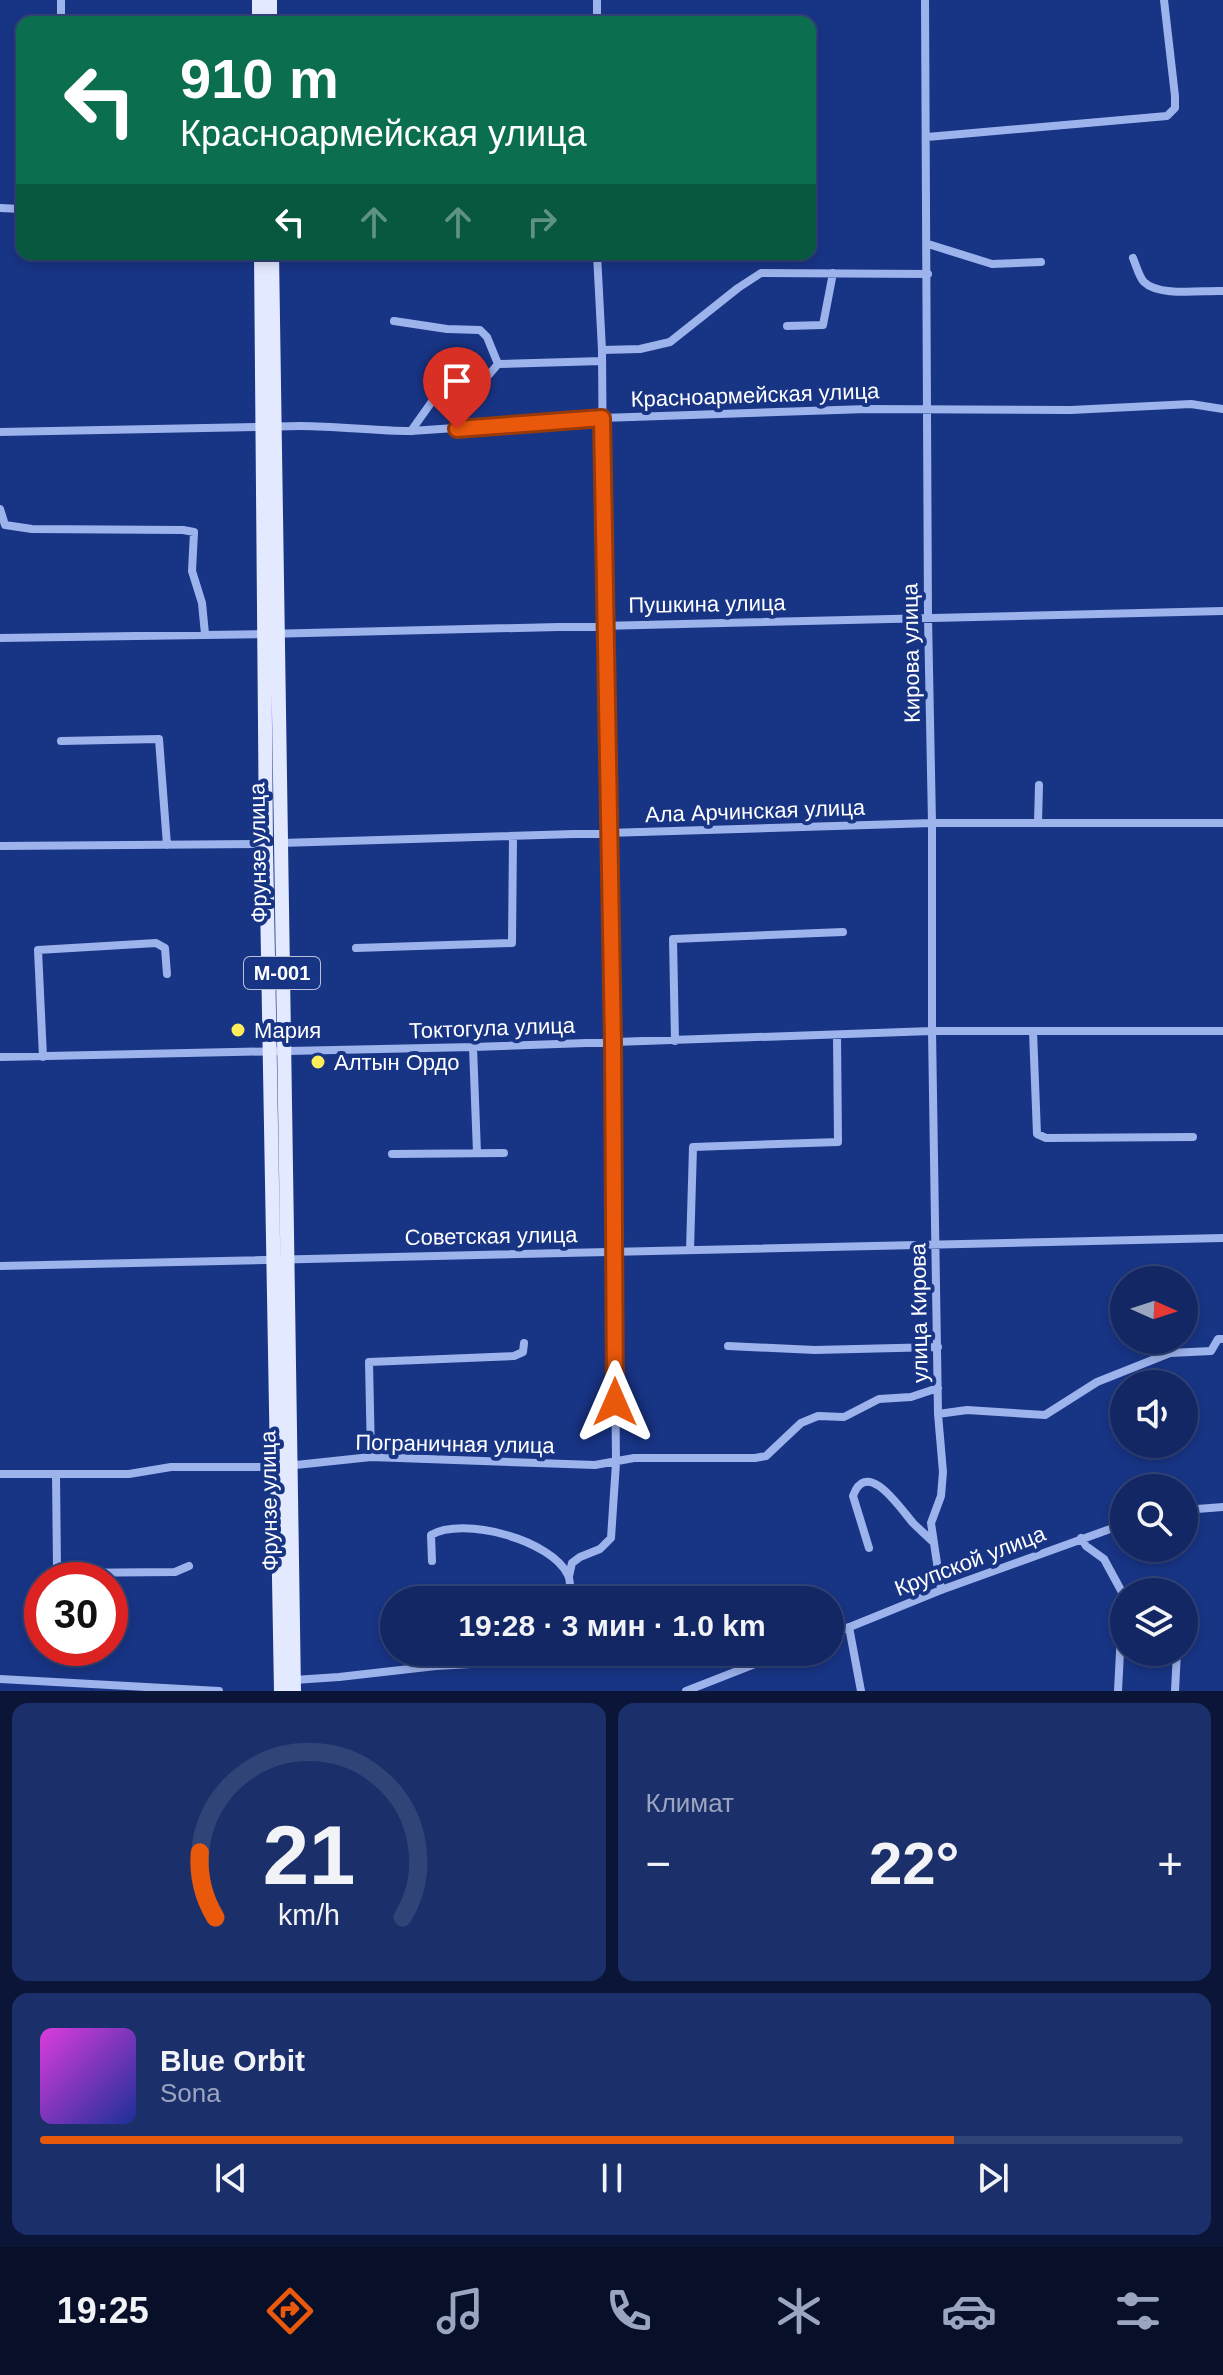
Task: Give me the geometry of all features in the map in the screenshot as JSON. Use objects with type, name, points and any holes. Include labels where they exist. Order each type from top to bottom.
[{"type":"main road","name":"Фрунзе улица","points":[[261,260],[269,427]]},
{"type":"main road","name":"Фрунзе улица","points":[[272,260],[269,427],[273,844],[284,1466],[294,1685]]},
{"type":"main road","name":"Фрунзе улица","points":[[281,1691],[284,1466]]},
{"type":"street","name":"Кирова улица","points":[[925,0],[932,1031]]},
{"type":"street","points":[[927,137],[1167,116],[1175,108],[1175,96],[1164,0]]},
{"type":"street","points":[[928,244],[992,264],[1041,262]]},
{"type":"street","points":[[1133,258],[1143,281],[1151,286],[1168,291],[1223,291]]},
{"type":"street","points":[[570,1586],[572,1563],[600,1549],[611,1538],[616,1463],[610,834],[604,625],[602,350],[597,260]]},
{"type":"street","points":[[602,350],[640,349],[670,342],[761,273],[928,274]]},
{"type":"street","points":[[787,326],[823,325],[833,273]]},
{"type":"street","points":[[394,321],[447,329],[480,330],[487,337],[498,364]]},
{"type":"street","points":[[411,431],[433,400],[481,384],[498,364],[602,361]]},
{"type":"street","name":"Красноармейская улица","points":[[0,432],[329,426],[411,431],[602,418],[867,409],[1071,410],[1191,404],[1223,409]]},
{"type":"street","points":[[0,509],[5,525],[32,529],[194,532],[192,571],[202,603],[205,634]]},
{"type":"street","name":"Пушкина улица","points":[[0,638],[1223,611]]},
{"type":"street","points":[[61,741],[159,739],[167,845]]},
{"type":"street","points":[[1038,823],[1039,785]]},
{"type":"street","name":"Ала Арчинская улица","points":[[0,846],[273,844],[932,823],[1223,823]]},
{"type":"street","points":[[356,948],[512,943],[513,837]]},
{"type":"street","points":[[675,1041],[673,939],[843,932]]},
{"type":"street","points":[[43,1057],[38,950],[156,943],[165,948],[167,974]]},
{"type":"street","name":"Токтогула улица","points":[[0,1057],[473,1047],[932,1031],[1223,1031]]},
{"type":"street","name":"улица Кирова","points":[[932,1031],[938,1414],[943,1472],[941,1496],[931,1523],[941,1590]]},
{"type":"street","points":[[1033,1031],[1037,1134],[1046,1138],[1193,1137]]},
{"type":"street","points":[[690,1250],[693,1147],[838,1142],[837,1035]]},
{"type":"street","points":[[473,1047],[477,1153]]},
{"type":"street","points":[[392,1154],[504,1153]]},
{"type":"street","name":"Советская улица","points":[[0,1266],[1223,1238]]},
{"type":"street","points":[[938,1414],[967,1410],[1045,1415],[1097,1382],[1170,1353],[1211,1351],[1218,1339],[1223,1339]]},
{"type":"street","points":[[371,1457],[369,1362],[514,1356],[523,1352],[524,1343]]},
{"type":"street","points":[[728,1346],[815,1350],[938,1347]]},
{"type":"street","name":"Пограничная улица","points":[[0,1474],[129,1474],[171,1467],[284,1466],[371,1457],[595,1465],[634,1458],[755,1458],[766,1456],[801,1423],[818,1416],[844,1417],[879,1399],[911,1397],[938,1388]]},
{"type":"street","points":[[56,1474],[57,1568],[61,1573],[175,1572],[189,1566]]},
{"type":"street","points":[[869,1548],[853,1496],[855,1490],[865,1483],[884,1488],[932,1542]]},
{"type":"street","points":[[1198,1509],[1223,1507]]},
{"type":"street","points":[[432,1561],[431,1535],[457,1527],[479,1529],[536,1545],[548,1552],[569,1576]]},
{"type":"street","name":"Крупской улица","points":[[844,1629],[1110,1529]]},
{"type":"street","points":[[1081,1538],[1086,1546],[1104,1559],[1115,1578]]},
{"type":"street","points":[[849,1627],[861,1691]]},
{"type":"street","points":[[294,1685],[480,1666]]},
{"type":"street","points":[[686,1691],[750,1666]]},
{"type":"street","points":[[1118,1691],[1120,1666]]},
{"type":"street","points":[[1175,1691],[1176,1666]]},
{"type":"street","points":[[0,1679],[219,1691]]},
{"type":"place","name":"Мария","points":[[238,1030]]},
{"type":"place","name":"Алтын Ордо","points":[[318,1062]]},
{"type":"route","points":[[457,429],[602,418],[613,1043],[615,1402]]}]
